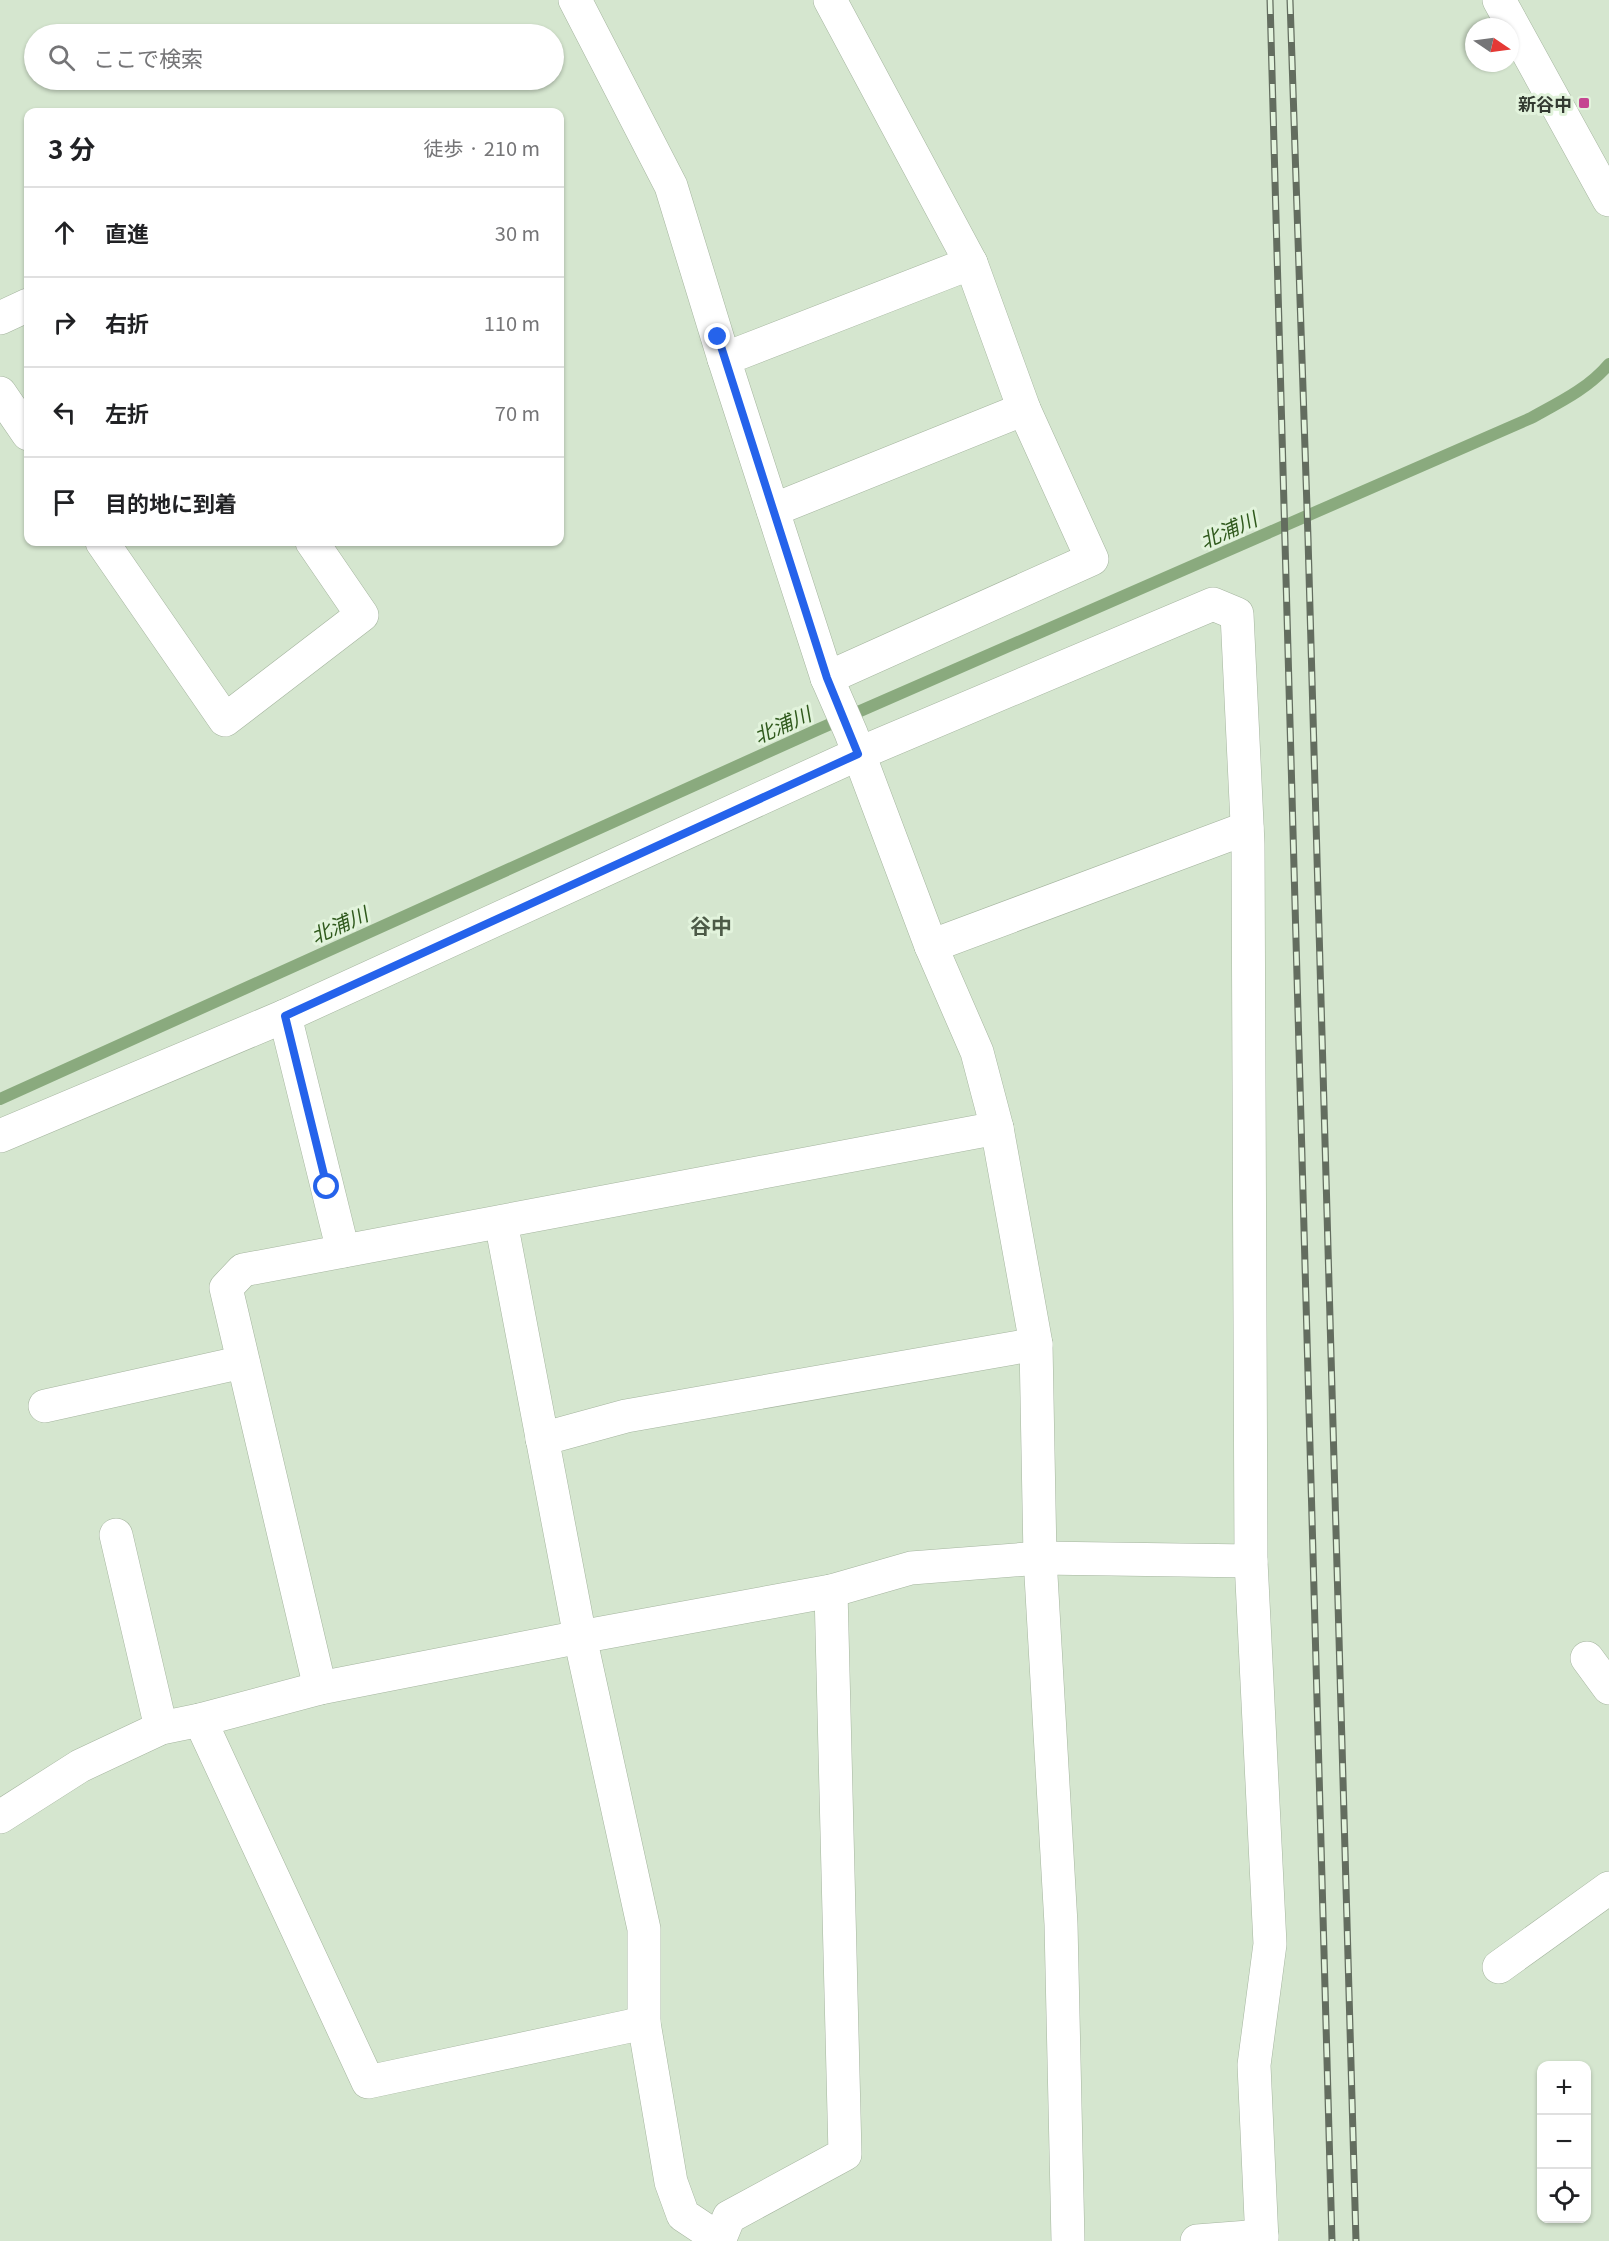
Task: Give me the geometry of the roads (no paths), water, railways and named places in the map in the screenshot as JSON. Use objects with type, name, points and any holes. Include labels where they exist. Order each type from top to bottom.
[{"type":"street","points":[[575,0],[671,186],[827,678],[850,732],[931,946],[977,1052],[997,1128],[1036,1344],[1040,1558],[1061,1924],[1068,2241]]},
{"type":"street","points":[[827,678],[1092,559],[1024,409],[971,263],[830,0]]},
{"type":"street","points":[[1499,0],[1609,200]]},
{"type":"street","points":[[724,359],[971,263]]},
{"type":"street","points":[[0,318],[24,307]]},
{"type":"street","points":[[0,393],[24,429]]},
{"type":"street","points":[[773,510],[1024,409]]},
{"type":"street","points":[[105,546],[225,720],[362,615],[315,546]]},
{"type":"street","points":[[0,1136],[285,1016],[850,732],[1213,604],[1237,614],[1247,828],[1251,1562],[1270,1944],[1254,2065],[1262,2239],[1197,2241]]},
{"type":"street","points":[[931,946],[1247,828]]},
{"type":"street","points":[[285,1016],[343,1251]]},
{"type":"street","points":[[320,1688],[226,1288],[243,1270],[997,1128]]},
{"type":"street","points":[[501,1222],[580,1636],[644,1929],[644,2023],[671,2182],[683,2215],[719,2240],[729,2217],[845,2154],[831,1591]]},
{"type":"street","points":[[542,1439],[626,1416],[1036,1344]]},
{"type":"street","points":[[45,1406],[243,1362]]},
{"type":"street","points":[[116,1535],[161,1728]]},
{"type":"street","points":[[0,1817],[80,1766],[161,1728],[320,1688],[580,1636],[831,1591],[911,1568],[1040,1558],[1251,1562]]},
{"type":"street","points":[[1587,1658],[1609,1688]]},
{"type":"street","points":[[200,1720],[368,2082],[644,2023]]},
{"type":"street","points":[[1499,1967],[1609,1888]]},
{"type":"waterway","name":"北浦川","points":[[0,1099],[819,729],[1531,418],[1582,388],[1609,364]]},
{"type":"railway","points":[[1270,0],[1332,2241]]},
{"type":"railway","points":[[1290,0],[1308,538],[1356,2241]]},
{"type":"place","name":"新谷中","points":[[1584,103]]},
{"type":"district","name":"谷中","points":[[711,925]]}]
